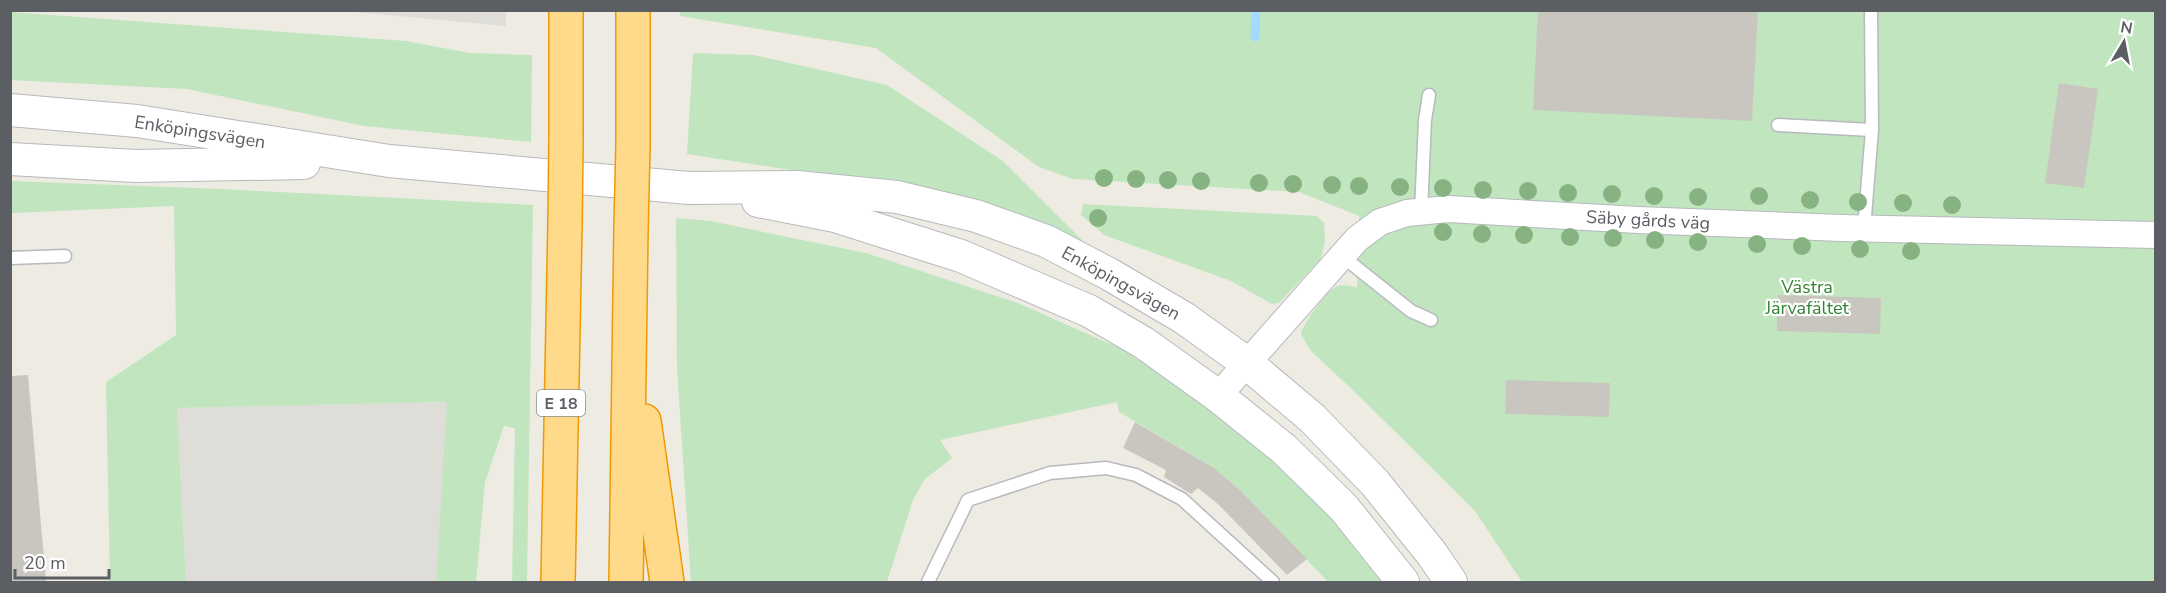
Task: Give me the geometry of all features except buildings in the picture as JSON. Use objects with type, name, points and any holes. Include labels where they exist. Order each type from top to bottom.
[{"type":"highway","name":"E 18","points":[[558,582],[567,142],[566,10]]},
{"type":"highway","points":[[626,582],[633,10]]},
{"type":"highway","points":[[630,320],[667,582]]},
{"type":"street","name":"Enköpingsvägen","points":[[10,111],[137,121],[389,162],[689,188],[797,187],[897,197],[976,216],[1046,241],[1109,274],[1184,318],[1248,364],[1312,418],[1375,483],[1432,554],[1451,582]]},
{"type":"street","name":"Enköpingsvägen","points":[[10,159],[135,166],[389,162]]},
{"type":"street","name":"Enköpingsvägen","points":[[689,188],[835,216],[961,256],[1089,311],[1144,343],[1218,396],[1284,448],[1344,508],[1403,582]]},
{"type":"street","name":"Säby gårds väg","points":[[1218,396],[1357,239],[1380,222],[1407,213],[1448,209],[1638,220],[1864,229],[2156,235]]},
{"type":"lane","points":[[1864,229],[1872,130],[1870,10]]},
{"type":"lane","points":[[1421,212],[1425,120],[1429,95]]},
{"type":"lane","points":[[1778,125],[1872,130]]},
{"type":"lane","points":[[10,258],[65,256]]},
{"type":"lane","points":[[1342,256],[1410,311],[1431,320]]},
{"type":"lane","points":[[928,582],[968,500],[1050,473],[1106,468],[1136,475],[1182,499],[1273,582]]},
{"type":"shaded area","points":[[343,11],[506,11],[506,26]]},
{"type":"shaded area","points":[[448,402],[436,582],[186,582],[177,408]]},
{"type":"green space","name":"Västra Järvafältet","points":[[680,10],[2155,11],[2155,582],[1522,582],[1475,511],[1310,350],[1301,334],[1310,316],[1330,291],[1343,285],[1357,288],[1359,216],[1299,192],[1073,179],[1039,167],[876,48],[680,16]]},
{"type":"green space","points":[[11,12],[406,41],[470,53],[532,55],[531,142],[364,126],[187,89],[11,80]]},
{"type":"green space","points":[[693,53],[754,55],[887,85],[1003,161],[1084,242],[933,192],[687,154]]},
{"type":"green space","points":[[10,181],[533,205],[527,582],[512,582],[515,428],[504,426],[485,482],[476,582],[436,582],[447,402],[177,408],[186,582],[110,582],[106,382],[176,335],[174,206],[11,213]]},
{"type":"green space","points":[[1083,204],[1317,216],[1324,223],[1325,242],[1320,260],[1279,303],[1272,304],[1231,281],[1104,235],[1081,215]]},
{"type":"green space","points":[[676,218],[710,221],[866,253],[1018,303],[1117,347],[1220,409],[1302,483],[1378,571],[1384,582],[1328,582],[1240,490],[1214,468],[1119,412],[1117,402],[940,440],[952,458],[925,479],[913,500],[887,582],[691,582],[677,369]]},
{"type":"waterway","points":[[1255,37],[1256,10]]}]
